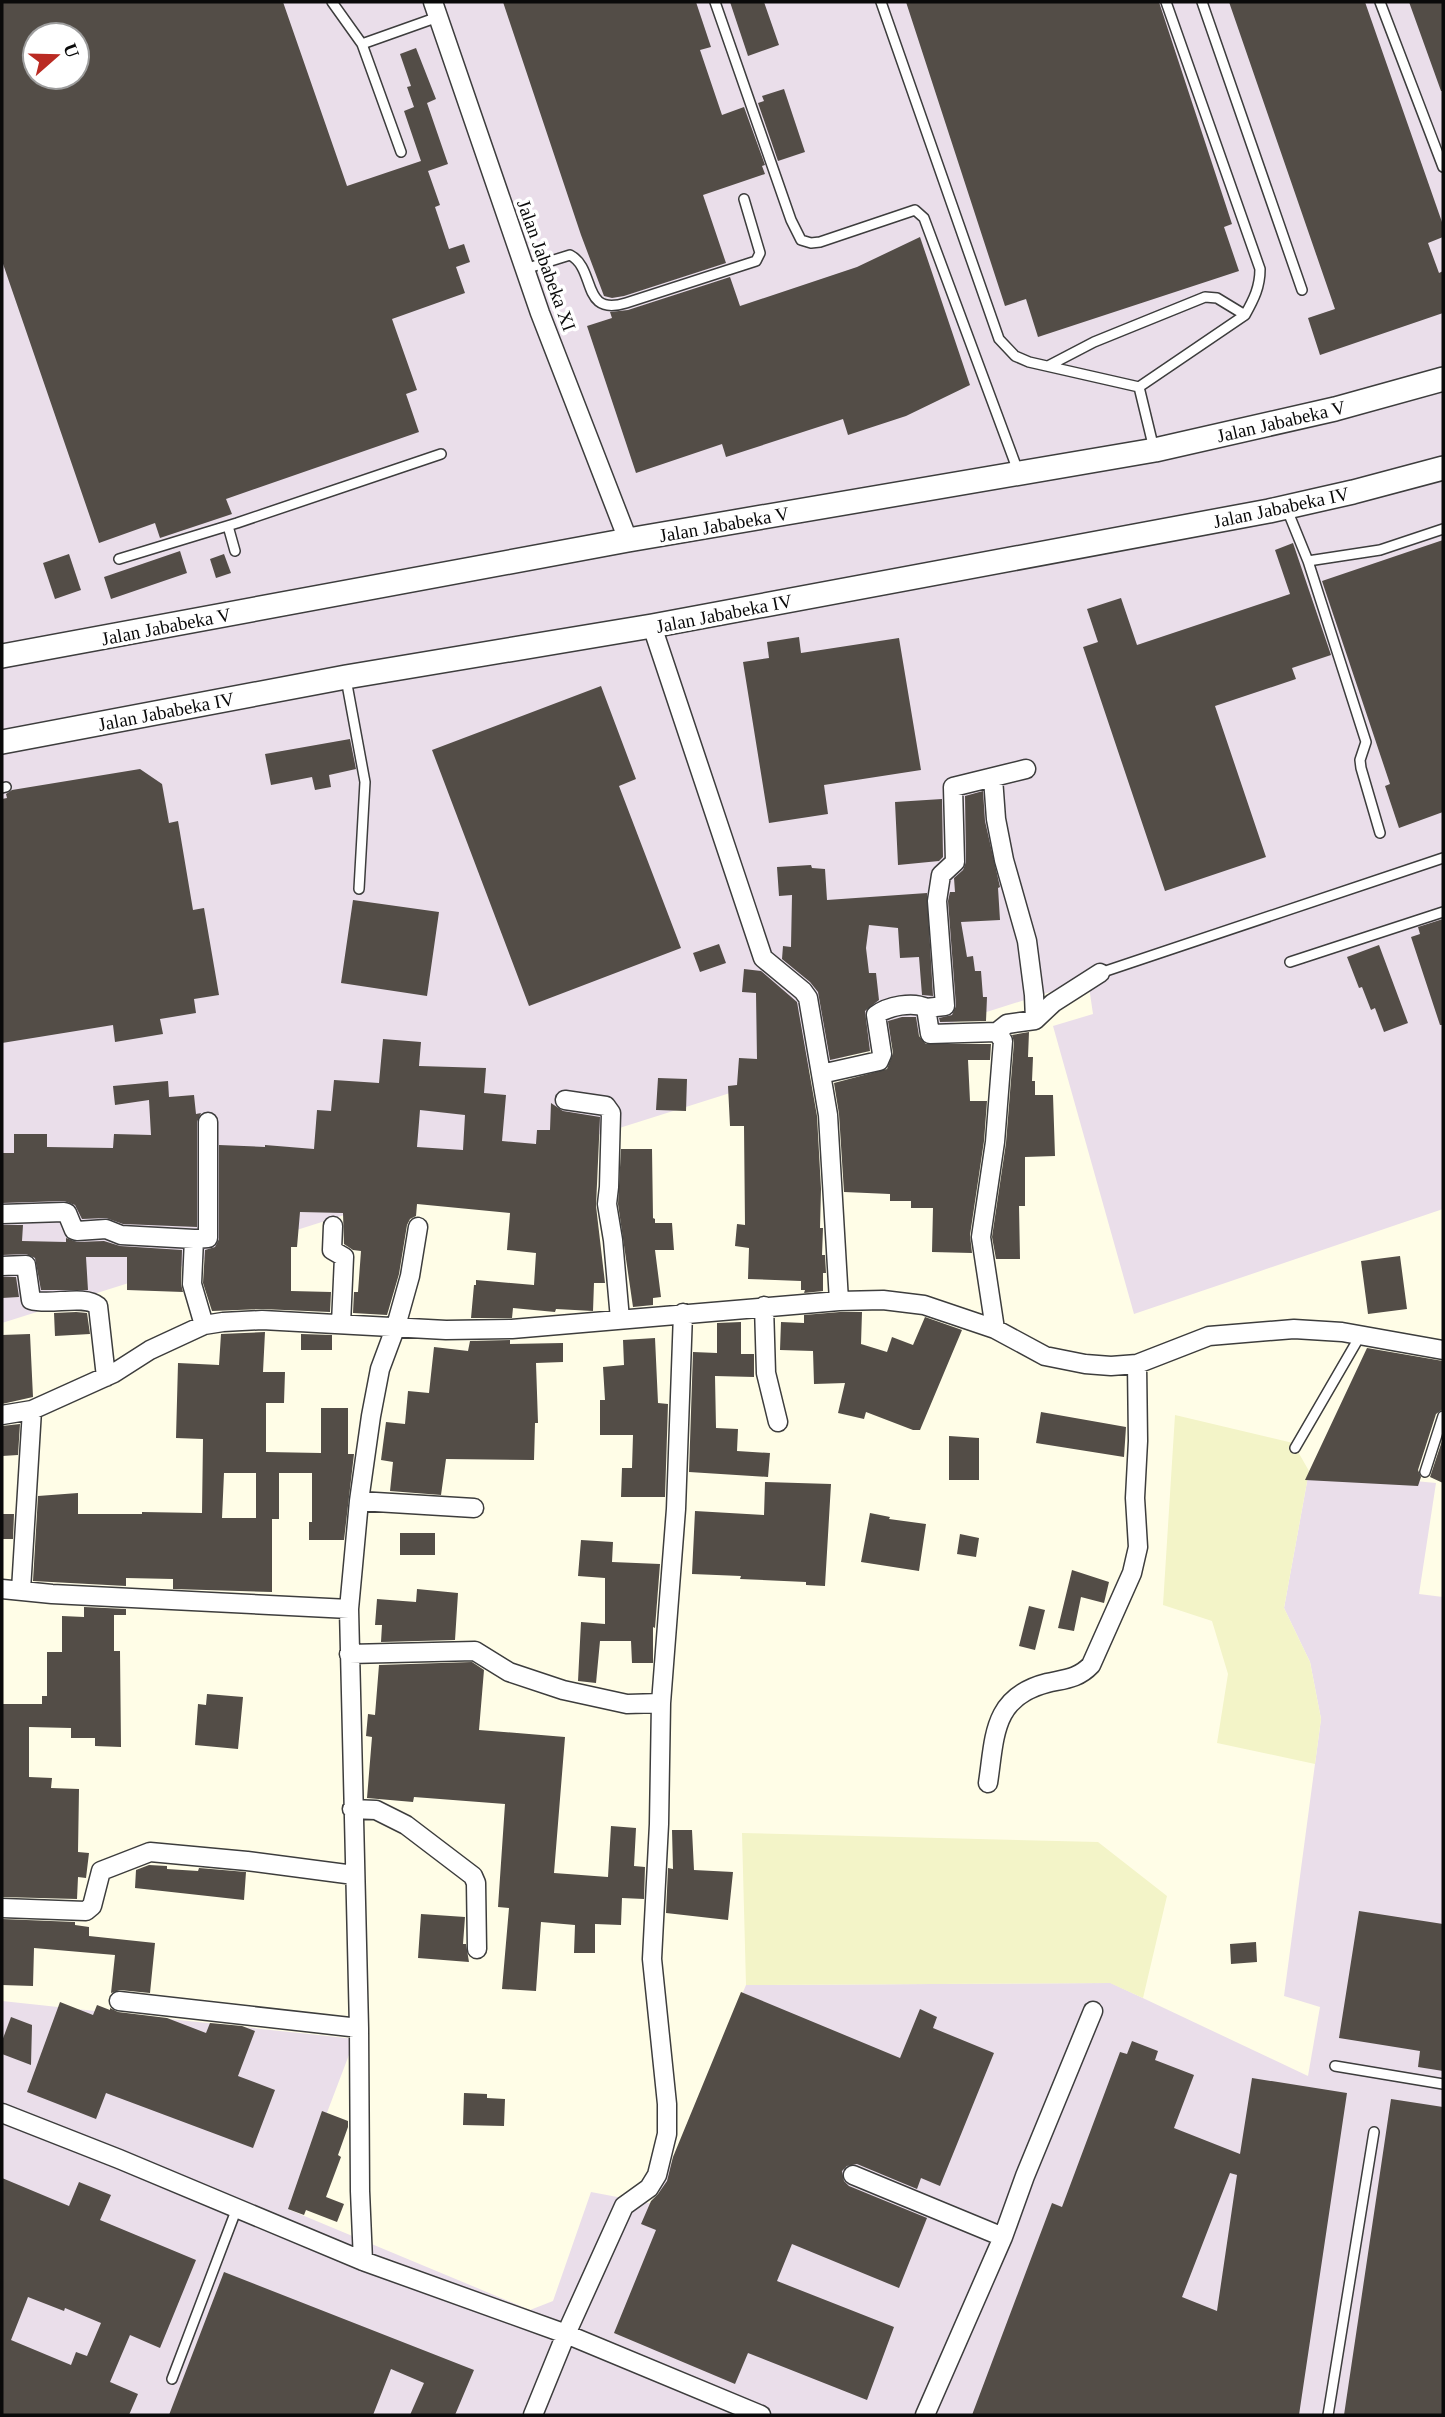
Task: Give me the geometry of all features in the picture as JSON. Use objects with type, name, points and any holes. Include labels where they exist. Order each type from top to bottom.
[{"type":"street","name":"Jalan Jababeka XI","points":[[436,9],[525,269],[628,540]]},
{"type":"street","name":"Jalan Jababeka V","points":[[2,656],[628,540],[1155,450],[1335,409],[1443,379]]},
{"type":"street","name":"Jalan Jababeka IV","points":[[2,742],[346,677],[652,626],[1286,507],[1443,468]]},
{"type":"street","points":[[652,626],[763,958],[806,994],[828,1115],[839,1301]]},
{"type":"street","points":[[821,1073],[851,1069],[879,1061],[882,1054],[876,1015],[882,1010],[916,1004],[926,1007],[945,1006],[937,901],[941,875],[955,862],[953,787],[1026,769]]},
{"type":"street","points":[[993,778],[996,820],[1004,860],[1027,941],[1035,1020]]},
{"type":"street","points":[[926,1007],[930,1034],[997,1032],[1007,1024],[1035,1020],[1053,1003],[1100,973]]},
{"type":"street","points":[[995,1329],[981,1237],[1000,1088],[1003,1041],[997,1032]]},
{"type":"street","points":[[565,1100],[606,1106],[611,1112],[607,1205],[620,1319]]},
{"type":"street","points":[[2,1214],[64,1212],[77,1231],[106,1229],[121,1236],[208,1238],[208,1122]]},
{"type":"street","points":[[333,1226],[332,1250],[344,1257],[341,1324]]},
{"type":"street","points":[[363,2261],[349,1609],[359,1501],[380,1369],[410,1276],[418,1227]]},
{"type":"street","points":[[194,1239],[192,1284],[204,1325]]},
{"type":"street","points":[[2,1266],[26,1265],[30,1300],[42,1303],[91,1301],[98,1306],[106,1377]]},
{"type":"street","points":[[2,1415],[32,1410],[106,1377],[150,1350],[204,1325],[262,1320],[446,1330],[512,1328],[839,1301],[883,1300],[924,1305],[995,1329],[1045,1356],[1068,1362],[1111,1366],[1137,1364],[1209,1336],[1294,1329],[1321,1329],[1443,1350]]},
{"type":"street","points":[[764,1307],[766,1373],[778,1422]]},
{"type":"street","points":[[533,2415],[624,2206],[649,2188],[657,2175],[667,2134],[667,2104],[652,1959],[659,1824],[661,1703],[676,1509],[682,1313]]},
{"type":"street","points":[[988,1783],[995,1733],[1005,1708],[1021,1693],[1083,1674],[1091,1665],[1132,1573],[1138,1547],[1135,1498],[1138,1441],[1137,1364]]},
{"type":"street","points":[[21,1590],[32,1410]]},
{"type":"street","points":[[359,1501],[474,1508]]},
{"type":"street","points":[[2,1589],[52,1594],[349,1609]]},
{"type":"street","points":[[349,1654],[475,1651],[509,1672],[563,1690],[627,1704],[661,1703]]},
{"type":"street","points":[[352,1809],[376,1810],[406,1825],[473,1876],[476,1883],[477,1949]]},
{"type":"street","points":[[2,1908],[86,1911],[92,1906],[101,1871],[150,1852],[354,1875]]},
{"type":"street","points":[[119,2001],[359,2028]]},
{"type":"street","points":[[925,2415],[1003,2237],[1025,2176],[1093,2011]]},
{"type":"street","points":[[2,2113],[363,2261],[566,2334],[761,2415]]},
{"type":"street","points":[[853,2175],[1003,2237]]},
{"type":"lane","points":[[332,2],[362,44],[401,152]]},
{"type":"lane","points":[[715,2],[791,220],[801,240],[820,242],[915,209],[924,218],[1019,472]]},
{"type":"lane","points":[[881,2],[999,339],[1015,356],[1028,362],[1139,387],[1245,314],[1260,281],[1260,269],[1166,2]]},
{"type":"lane","points":[[1202,2],[1302,290]]},
{"type":"lane","points":[[1380,2],[1443,167]]},
{"type":"lane","points":[[362,44],[436,9]]},
{"type":"lane","points":[[525,269],[570,255],[579,261],[601,304],[611,307],[626,303],[756,261],[760,253],[744,199]]},
{"type":"lane","points":[[1048,366],[1094,342],[1205,297],[1217,298],[1245,314]]},
{"type":"lane","points":[[1139,387],[1155,450]]},
{"type":"lane","points":[[120,559],[228,526],[441,454]]},
{"type":"lane","points":[[1286,507],[1308,561],[1366,741],[1360,760],[1361,768],[1380,833]]},
{"type":"lane","points":[[228,526],[235,551]]},
{"type":"lane","points":[[1308,561],[1380,550],[1443,529]]},
{"type":"lane","points":[[346,677],[365,782],[359,889]]},
{"type":"lane","points":[[1100,973],[1443,858]]},
{"type":"lane","points":[[1290,962],[1443,912]]},
{"type":"lane","points":[[1295,1448],[1360,1336]]},
{"type":"lane","points":[[1425,1472],[1443,1416]]},
{"type":"lane","points":[[1335,2066],[1443,2084]]},
{"type":"lane","points":[[1328,2415],[1374,2132]]},
{"type":"lane","points":[[172,2379],[237,2208]]},
{"type":"shaded area","points":[[2,2],[1443,2],[1443,1209],[1134,1314],[1053,1026],[1093,1014],[1088,980],[2,1323]]},
{"type":"shaded area","points":[[1309,1471],[1436,1483],[1419,1594],[1443,1597],[1443,2415],[2,2415],[2,2001],[355,2039],[290,2210],[530,2310],[553,2301],[591,2192],[654,2204],[746,1985],[1111,1983],[1308,2076],[1320,2007],[1284,1996],[1321,1719],[1310,1662],[1284,1608]]},
{"type":"green space","points":[[1175,1415],[1293,1443],[1309,1471],[1284,1608],[1310,1662],[1321,1719],[1315,1764],[1217,1743],[1228,1674],[1212,1621],[1163,1605]]},
{"type":"green space","points":[[742,1833],[1098,1842],[1167,1896],[1143,1998],[1110,1983],[746,1985]]},
{"type":"building","points":[[2,2],[283,2],[347,186],[421,161],[404,111],[414,107],[407,87],[411,86],[400,54],[416,48],[436,99],[427,103],[448,164],[428,171],[440,205],[435,207],[449,249],[464,244],[470,262],[456,267],[465,293],[392,319],[417,390],[406,394],[419,432],[226,499],[232,514],[160,538],[155,523],[99,543],[2,261]]},
{"type":"building","points":[[503,2],[696,2],[711,47],[700,50],[722,115],[744,107],[765,165],[762,166],[765,174],[703,195],[726,263],[624,296],[604,296]]},
{"type":"building","points":[[730,2],[764,2],[779,45],[748,56]]},
{"type":"building","points":[[906,2],[1159,2],[1232,224],[1224,227],[1239,271],[1038,337],[1026,299],[1005,306]]},
{"type":"building","points":[[1229,2],[1365,2],[1443,225],[1443,237],[1428,243],[1439,273],[1443,271],[1443,313],[1320,355],[1308,318],[1335,309]]},
{"type":"building","points":[[1409,2],[1443,2],[1443,91],[1441,91]]},
{"type":"building","points":[[784,89],[805,152],[778,161],[758,103],[764,101],[762,96]]},
{"type":"building","points":[[920,237],[970,385],[906,416],[848,435],[843,419],[726,457],[722,444],[636,473],[587,326],[612,318],[610,312],[628,310],[730,277],[740,306],[857,267]]},
{"type":"building","points":[[1443,540],[1443,812],[1399,828],[1385,786],[1390,784],[1322,581]]},
{"type":"building","points":[[1293,543],[1331,655],[1292,668],[1296,679],[1215,706],[1266,857],[1165,891],[1083,647],[1098,642],[1087,609],[1121,598],[1137,645],[1290,594],[1275,550]]},
{"type":"building","points":[[180,551],[187,573],[111,599],[104,577]]},
{"type":"building","points":[[69,554],[81,590],[55,599],[43,563]]},
{"type":"building","points":[[224,554],[231,573],[216,578],[210,559]]},
{"type":"building","points":[[799,637],[801,653],[899,638],[921,770],[824,785],[828,814],[769,823],[743,662],[769,658],[767,642]]},
{"type":"building","points":[[601,686],[636,779],[619,786],[681,948],[529,1006],[432,750]]},
{"type":"building","points":[[350,739],[356,769],[329,775],[331,787],[315,790],[312,777],[271,785],[265,754]]},
{"type":"building","points":[[140,769],[162,784],[169,823],[178,821],[193,910],[204,908],[219,995],[194,999],[196,1013],[160,1019],[163,1034],[115,1042],[113,1025],[2,1043],[2,799],[7,798],[6,794],[12,790]]},
{"type":"building","points":[[983,791],[985,821],[1000,887],[1000,920],[961,922],[967,957],[973,956],[975,971],[981,971],[983,997],[987,997],[986,1021],[940,1022],[939,1018],[952,1015],[956,1006],[948,901],[950,892],[955,892],[954,878],[963,870],[966,862],[965,796]]},
{"type":"building","points":[[942,799],[943,857],[939,861],[898,865],[895,802]]},
{"type":"building","points":[[811,865],[812,868],[825,869],[827,900],[927,893],[933,996],[922,995],[919,957],[900,958],[898,928],[869,925],[866,948],[869,973],[876,973],[879,1000],[865,1011],[870,1051],[830,1060],[818,992],[782,959],[783,946],[791,947],[792,895],[779,896],[777,867]]},
{"type":"building","points":[[353,900],[439,912],[427,996],[341,983]]},
{"type":"building","points":[[1443,919],[1443,1025],[1440,1025],[1411,937],[1420,934],[1418,927]]},
{"type":"building","points":[[719,944],[726,963],[700,972],[693,953]]},
{"type":"building","points":[[1379,945],[1408,1023],[1384,1032],[1375,1008],[1371,1010],[1362,987],[1359,988],[1347,957]]},
{"type":"building","points":[[744,969],[761,971],[797,1002],[817,1116],[820,1228],[823,1228],[822,1255],[825,1255],[826,1273],[823,1273],[823,1291],[804,1293],[805,1290],[801,1290],[801,1281],[748,1279],[749,1248],[735,1246],[737,1224],[745,1225],[744,1126],[730,1126],[728,1086],[737,1085],[739,1058],[757,1059],[756,993],[742,992]]},
{"type":"building","points":[[916,1017],[919,1036],[926,1044],[991,1044],[990,1060],[968,1060],[970,1101],[987,1101],[970,1235],[972,1253],[932,1252],[933,1208],[911,1208],[911,1201],[890,1201],[890,1194],[844,1192],[839,1114],[834,1083],[887,1069],[893,1053],[888,1021]]},
{"type":"building","points":[[1029,1032],[1028,1057],[1033,1057],[1032,1081],[1035,1081],[1035,1095],[1053,1095],[1055,1156],[1025,1157],[1025,1206],[1019,1206],[1020,1259],[996,1259],[992,1237],[1006,1143],[1014,1042],[1012,1035]]},
{"type":"building","points":[[383,1039],[421,1042],[419,1066],[486,1068],[484,1093],[506,1095],[502,1141],[536,1144],[537,1130],[550,1130],[551,1103],[563,1111],[600,1117],[596,1206],[605,1283],[594,1283],[593,1311],[556,1309],[555,1312],[513,1308],[512,1318],[471,1318],[476,1280],[534,1285],[536,1253],[507,1250],[510,1213],[417,1204],[416,1216],[410,1219],[407,1225],[399,1274],[387,1315],[353,1313],[354,1292],[358,1292],[361,1251],[353,1250],[344,1244],[343,1213],[300,1212],[297,1247],[291,1247],[291,1291],[331,1292],[330,1312],[262,1309],[212,1311],[203,1283],[205,1250],[215,1247],[219,1239],[219,1145],[314,1149],[317,1110],[331,1111],[334,1080],[379,1083]],"holes":[[[420,1110],[465,1115],[463,1150],[417,1147]]]},
{"type":"building","points":[[658,1078],[687,1079],[686,1111],[656,1110]]},
{"type":"building","points":[[168,1081],[169,1097],[194,1095],[196,1114],[201,1113],[197,1122],[197,1227],[123,1224],[106,1218],[82,1219],[75,1205],[64,1201],[2,1203],[2,1153],[14,1153],[14,1134],[47,1134],[47,1147],[113,1148],[114,1134],[151,1135],[149,1100],[115,1105],[113,1086]]},
{"type":"building","points":[[621,1149],[652,1149],[653,1218],[655,1223],[672,1223],[674,1250],[655,1250],[661,1297],[653,1298],[653,1305],[633,1307],[618,1204]]},
{"type":"building","points":[[2,1225],[23,1225],[22,1241],[66,1242],[66,1238],[77,1242],[104,1241],[120,1246],[182,1250],[183,1292],[127,1290],[127,1257],[86,1257],[88,1290],[41,1290],[35,1258],[26,1254],[2,1255]]},
{"type":"building","points":[[1400,1256],[1407,1309],[1368,1314],[1361,1261]]},
{"type":"building","points":[[2,1277],[16,1277],[19,1297],[2,1298]]},
{"type":"building","points":[[862,1312],[861,1344],[887,1352],[892,1337],[913,1345],[925,1317],[962,1330],[920,1430],[913,1430],[866,1412],[864,1419],[838,1413],[845,1383],[814,1384],[813,1351],[780,1350],[781,1322],[804,1323],[804,1315]]},
{"type":"building","points":[[54,1313],[87,1313],[90,1334],[55,1336]]},
{"type":"building","points":[[741,1322],[741,1354],[754,1354],[754,1377],[715,1376],[716,1428],[738,1429],[737,1451],[770,1453],[768,1477],[689,1472],[693,1352],[717,1353],[717,1323]]},
{"type":"building","points":[[265,1332],[263,1372],[285,1372],[284,1403],[266,1403],[266,1452],[321,1453],[321,1408],[348,1408],[348,1454],[354,1454],[344,1540],[309,1540],[309,1522],[312,1522],[312,1473],[279,1473],[279,1519],[272,1519],[272,1592],[173,1589],[173,1579],[126,1578],[126,1586],[33,1581],[38,1496],[78,1493],[78,1514],[202,1513],[203,1439],[176,1438],[178,1363],[219,1365],[221,1334]],"holes":[[[224,1473],[256,1473],[256,1518],[222,1518]]]},
{"type":"building","points":[[30,1334],[33,1397],[2,1404],[2,1335]]},
{"type":"building","points":[[301,1334],[332,1335],[332,1350],[301,1350]]},
{"type":"building","points":[[655,1338],[658,1403],[668,1404],[665,1497],[621,1497],[622,1468],[632,1468],[633,1435],[600,1435],[600,1400],[605,1400],[603,1367],[624,1365],[623,1340]]},
{"type":"building","points":[[510,1340],[510,1344],[563,1343],[563,1362],[536,1363],[538,1423],[535,1423],[534,1460],[446,1459],[441,1495],[390,1491],[393,1462],[381,1460],[386,1422],[405,1424],[408,1391],[429,1393],[434,1347],[468,1351],[470,1341]]},
{"type":"building","points":[[1367,1348],[1443,1361],[1443,1409],[1436,1414],[1418,1470],[1421,1477],[1418,1486],[1305,1480]]},
{"type":"building","points":[[1041,1412],[1126,1427],[1124,1457],[1036,1443]]},
{"type":"building","points":[[20,1424],[18,1455],[2,1456],[2,1426]]},
{"type":"building","points":[[949,1436],[979,1438],[979,1480],[949,1480]]},
{"type":"building","points":[[1443,1438],[1443,1483],[1430,1477]]},
{"type":"building","points":[[765,1482],[831,1484],[825,1586],[806,1585],[806,1582],[740,1579],[741,1576],[692,1574],[695,1511],[764,1515]]},
{"type":"building","points":[[870,1513],[890,1517],[889,1519],[926,1524],[919,1571],[861,1562]]},
{"type":"building","points":[[2,1514],[14,1514],[13,1539],[2,1539]]},
{"type":"building","points":[[400,1533],[435,1533],[435,1555],[400,1555]]},
{"type":"building","points":[[960,1534],[979,1538],[976,1557],[957,1554]]},
{"type":"building","points":[[581,1540],[613,1542],[612,1562],[660,1564],[655,1628],[653,1627],[653,1663],[632,1663],[631,1641],[600,1641],[596,1683],[578,1681],[581,1622],[605,1624],[605,1578],[578,1576]]},
{"type":"building","points":[[1072,1570],[1109,1582],[1104,1603],[1081,1597],[1074,1631],[1058,1628]]},
{"type":"building","points":[[417,1589],[458,1593],[455,1640],[381,1642],[382,1625],[375,1625],[377,1599],[416,1602]]},
{"type":"building","points":[[1029,1606],[1045,1610],[1035,1650],[1019,1646]]},
{"type":"building","points":[[84,1607],[126,1609],[126,1615],[114,1615],[114,1651],[120,1651],[121,1747],[95,1746],[95,1738],[71,1738],[71,1728],[29,1727],[29,1777],[52,1778],[51,1788],[79,1789],[78,1852],[89,1853],[86,1878],[78,1877],[77,1899],[2,1897],[2,1704],[42,1704],[42,1696],[47,1696],[47,1652],[62,1652],[62,1616],[84,1617]]},
{"type":"building","points":[[472,1662],[484,1670],[479,1730],[565,1737],[554,1873],[608,1877],[611,1826],[636,1828],[634,1866],[645,1867],[644,1899],[622,1898],[621,1925],[595,1924],[595,1953],[574,1953],[575,1925],[541,1922],[536,1991],[502,1989],[509,1908],[498,1907],[505,1804],[414,1797],[413,1802],[367,1798],[372,1737],[366,1736],[368,1714],[375,1715],[379,1665]]},
{"type":"building","points":[[207,1694],[243,1697],[238,1749],[195,1745],[198,1704],[206,1705]]},
{"type":"building","points":[[672,1830],[692,1830],[694,1870],[733,1872],[728,1920],[666,1913],[668,1868],[673,1869]]},
{"type":"building","points":[[149,1865],[167,1866],[167,1869],[198,1871],[199,1868],[246,1872],[244,1900],[135,1888],[136,1870]]},
{"type":"building","points":[[1359,1911],[1443,1924],[1443,2071],[1418,2067],[1420,2051],[1339,2038]]},
{"type":"building","points":[[421,1914],[465,1917],[463,1944],[466,1944],[469,1962],[418,1958]]},
{"type":"building","points":[[2,1919],[75,1922],[75,1925],[89,1927],[89,1936],[155,1943],[150,1993],[120,1990],[111,1993],[115,1955],[34,1948],[33,1986],[2,1985]]},
{"type":"building","points":[[1256,1942],[1257,1962],[1231,1964],[1230,1944]]},
{"type":"building","points":[[741,1992],[900,2058],[920,2009],[937,2017],[933,2028],[994,2053],[940,2186],[921,2178],[917,2189],[857,2164],[847,2166],[842,2171],[844,2181],[849,2186],[927,2218],[899,2288],[792,2244],[777,2281],[894,2327],[867,2400],[748,2353],[735,2384],[614,2333],[656,2230],[641,2224],[651,2201],[667,2181],[673,2157]]},
{"type":"building","points":[[60,2002],[93,2015],[97,2005],[118,2012],[167,2018],[206,2033],[210,2023],[242,2026],[255,2031],[238,2076],[275,2090],[253,2148],[106,2093],[96,2119],[27,2092]]},
{"type":"building","points":[[11,2017],[32,2025],[31,2065],[2,2054],[2,2041]]},
{"type":"building","points":[[1132,2041],[1158,2051],[1155,2060],[1194,2075],[1174,2128],[1240,2154],[1252,2078],[1347,2093],[1299,2415],[972,2415],[1052,2203],[1062,2207],[1120,2052],[1127,2054]],"holes":[[[1230,2173],[1237,2175],[1217,2311],[1182,2297]]]},
{"type":"building","points":[[464,2093],[487,2094],[487,2098],[505,2099],[504,2126],[463,2125]]},
{"type":"building","points":[[1391,2099],[1443,2107],[1443,2415],[1344,2415]]},
{"type":"building","points":[[322,2111],[348,2121],[338,2155],[341,2157],[326,2197],[344,2204],[337,2222],[306,2210],[304,2215],[288,2209]]},
{"type":"building","points":[[2,2178],[69,2206],[79,2182],[111,2195],[100,2220],[196,2260],[160,2348],[130,2335],[110,2382],[138,2394],[129,2415],[2,2415]],"holes":[[[28,2297],[64,2311],[65,2308],[101,2323],[87,2356],[76,2352],[71,2365],[11,2340]]]},
{"type":"building","points":[[224,2272],[474,2370],[455,2415],[410,2415],[424,2383],[391,2369],[373,2415],[169,2415]]}]
